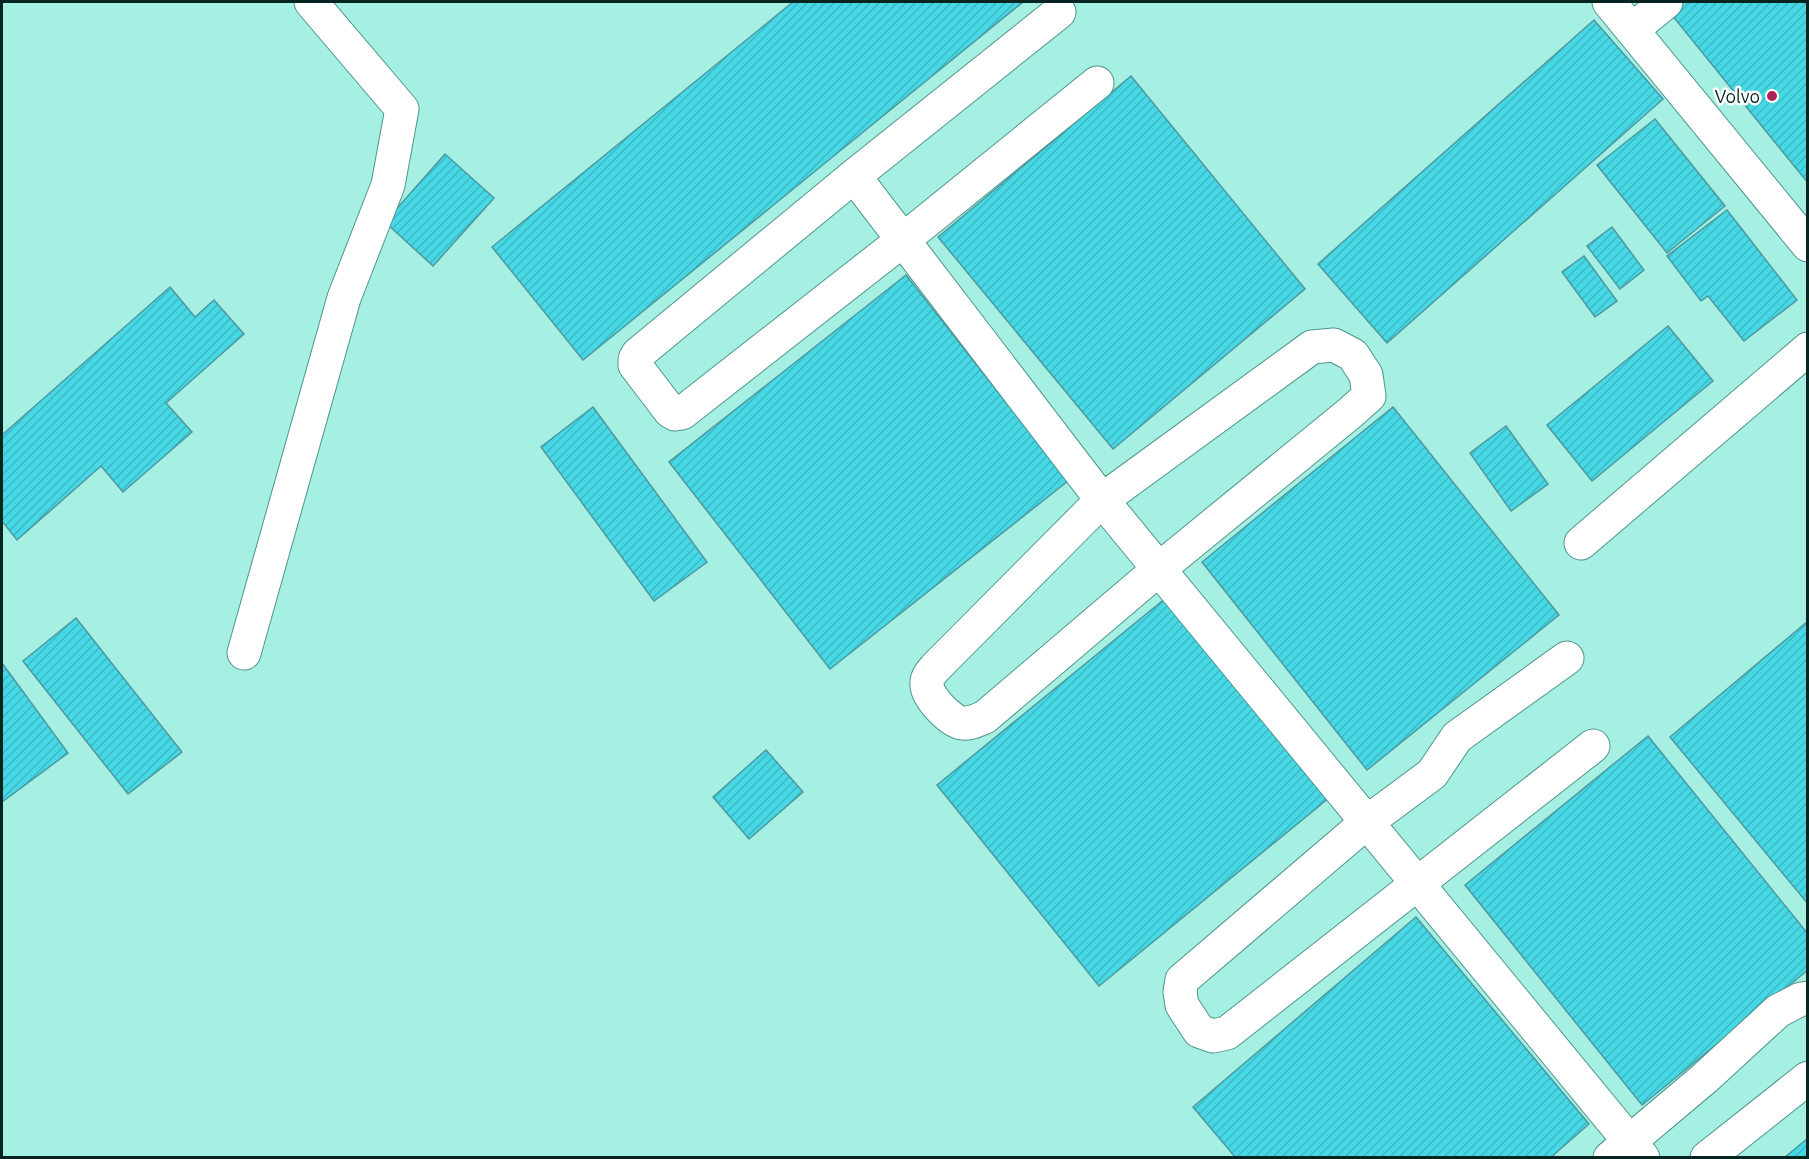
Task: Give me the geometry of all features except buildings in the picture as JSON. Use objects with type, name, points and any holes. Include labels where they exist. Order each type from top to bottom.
[{"type":"lane","points":[[244,653],[344,298],[388,185],[402,109],[311,2]]},
{"type":"lane","points":[[1609,2],[1808,245]]},
{"type":"lane","points":[[1632,30],[1666,2]]},
{"type":"lane","points":[[1059,12],[854,176],[638,354],[635,365],[670,411],[675,414],[682,413],[903,240],[1097,83]]},
{"type":"lane","points":[[854,176],[1102,500],[1418,884],[1628,1152],[1705,1077],[1778,1011],[1801,999],[1808,998]]},
{"type":"lane","points":[[1334,345],[1353,355],[1366,375],[1369,396],[1159,569],[985,717],[964,724],[954,721],[930,697],[926,686],[935,668],[1102,500],[1312,347],[1334,345]]},
{"type":"lane","points":[[1581,543],[1808,349]]},
{"type":"lane","points":[[1567,658],[1457,737],[1432,774],[1367,822],[1182,980],[1180,992],[1182,1005],[1199,1031],[1213,1036],[1227,1033],[1593,747]]},
{"type":"lane","points":[[1707,1158],[1808,1078]]},
{"type":"place","name":"Volvo","points":[[1772,96]]}]
